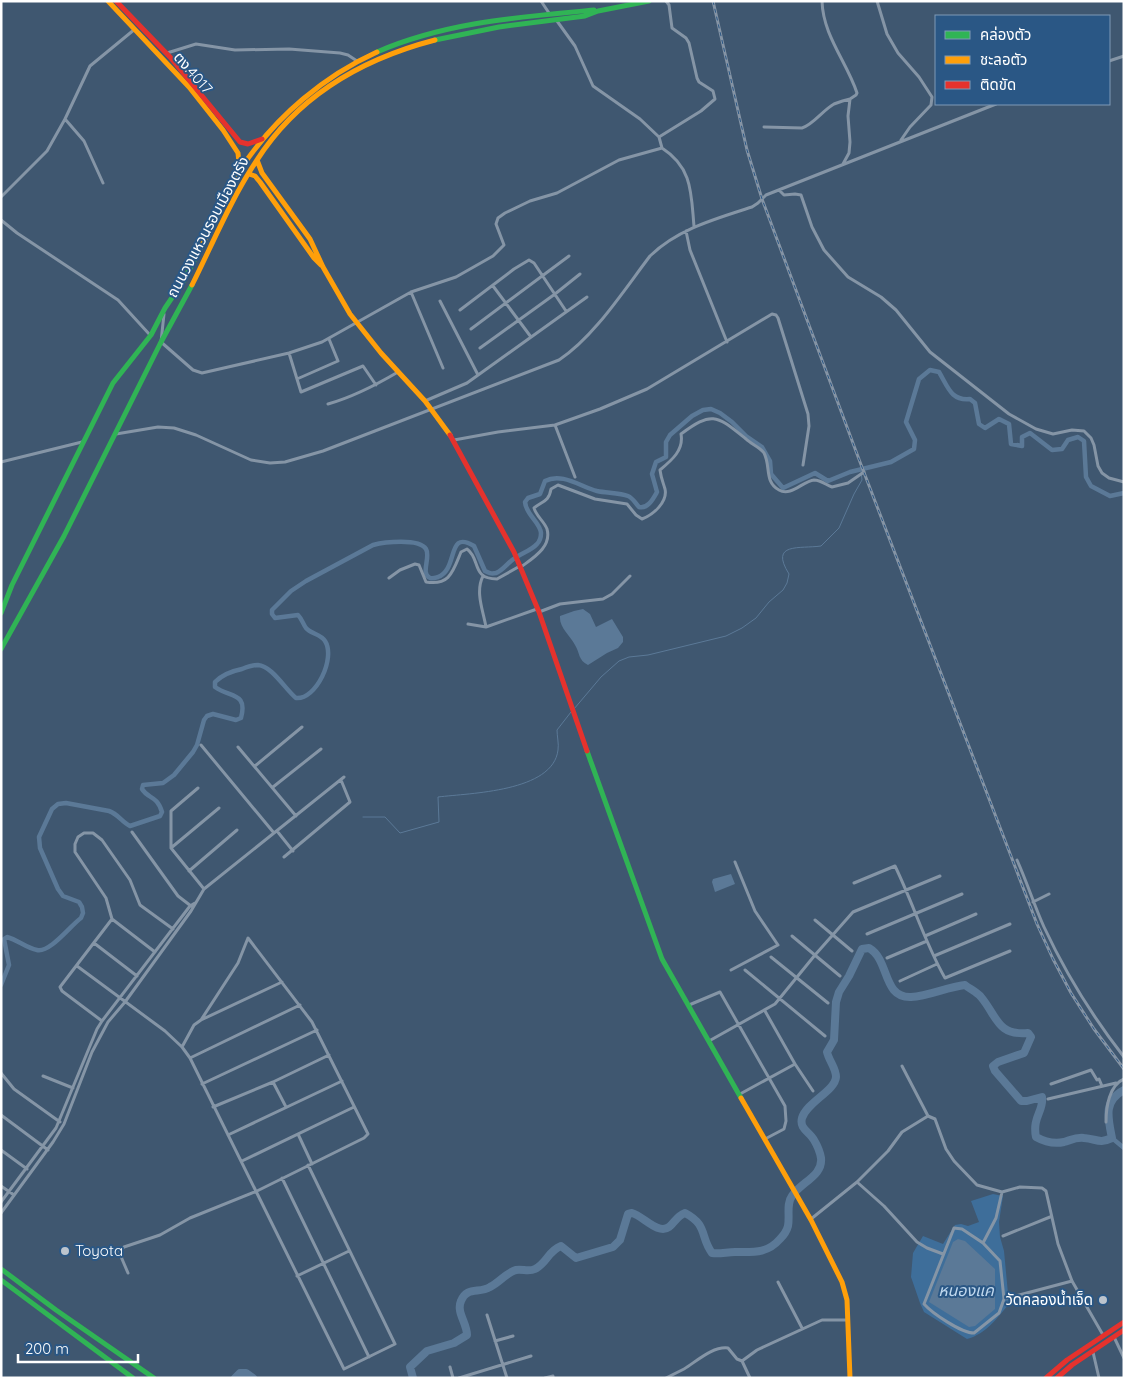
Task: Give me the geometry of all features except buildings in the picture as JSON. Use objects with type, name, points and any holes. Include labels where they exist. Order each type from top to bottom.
[{"type":"main road","name":"ตง.4017","points":[[108,1],[167,54],[240,142],[248,144],[262,139]]},
{"type":"main road","name":"ตง.4017","points":[[116,1],[189,87],[233,143],[240,156],[240,172]]},
{"type":"main road","name":"ถนนวงแหวนรอบเมืองตรัง","points":[[1,649],[59,548],[161,342],[249,174],[282,127],[319,93],[360,66],[403,48],[464,33],[585,16],[598,11],[649,1]]},
{"type":"main road","name":"ถนนวงแหวนรอบเมืองตรัง","points":[[1,613],[12,585],[112,383],[151,336],[165,308],[184,280],[240,172],[262,139],[310,92],[358,61],[401,42],[463,25],[585,10],[598,11]]},
{"type":"main road","points":[[257,160],[262,173],[310,239],[323,267],[357,324],[425,401],[454,440],[521,565],[539,610],[569,702],[662,958],[798,1197],[842,1282],[846,1300],[850,1378]]},
{"type":"main road","points":[[249,174],[255,176],[260,182],[314,258],[323,267]]},
{"type":"main road","points":[[1,1269],[154,1378]]},
{"type":"main road","points":[[1,1280],[133,1378]]},
{"type":"main road","points":[[1046,1378],[1067,1360],[1124,1322]]},
{"type":"main road","points":[[1057,1378],[1124,1330]]},
{"type":"street","points":[[540,1],[549,14]]},
{"type":"street","points":[[659,138],[715,100],[713,91],[699,82],[697,78],[689,43],[686,38],[672,28],[669,5],[666,1]]},
{"type":"street","points":[[764,127],[807,127],[834,104],[856,96],[856,90],[830,36],[822,8],[822,1]]},
{"type":"street","points":[[877,1],[886,34],[898,53],[919,77],[932,97],[931,105],[910,127],[901,140]]},
{"type":"street","points":[[556,20],[575,46],[593,86],[640,119],[659,138],[662,148],[683,168],[689,179],[694,226]]},
{"type":"street","points":[[1,197],[47,151],[65,119],[90,66],[137,27]]},
{"type":"street","points":[[167,54],[196,44],[235,50],[289,49],[344,54],[358,61]]},
{"type":"street","points":[[1110,61],[1124,56]]},
{"type":"street","points":[[843,165],[849,153],[848,116],[850,99]]},
{"type":"street","points":[[115,434],[158,427],[174,428],[196,435],[251,460],[270,462],[285,462],[323,451],[559,360],[571,352],[590,333],[650,256],[661,245],[694,226],[752,207],[766,195],[993,105]]},
{"type":"street","points":[[65,119],[84,141],[103,183]]},
{"type":"street","points":[[165,308],[161,342],[193,370],[202,373],[289,353],[314,345],[357,324],[411,292],[456,277],[493,256],[504,245],[496,224],[498,218],[505,213],[530,201],[557,193],[619,160],[662,148]]},
{"type":"street","points":[[779,190],[784,194],[801,195],[812,227],[824,250],[848,277],[881,297],[896,310],[930,352],[1009,414],[1036,429],[1053,434],[1072,430],[1084,431],[1091,438],[1094,445],[1098,466],[1102,474],[1124,482]]},
{"type":"street","points":[[1,220],[17,233],[118,300],[151,336]]},
{"type":"street","points":[[686,231],[690,250],[728,342]]},
{"type":"street","points":[[471,328],[569,256]]},
{"type":"street","points":[[460,310],[514,269],[529,260],[534,263],[566,311]]},
{"type":"street","points":[[480,348],[580,274]]},
{"type":"street","points":[[493,286],[531,337]]},
{"type":"street","points":[[411,292],[444,368]]},
{"type":"street","points":[[425,401],[466,383],[587,297]]},
{"type":"street","points":[[440,301],[478,375]]},
{"type":"street","points":[[454,440],[555,425],[600,409],[647,389],[769,316],[776,315],[808,414],[809,426],[803,465]]},
{"type":"street","points":[[297,379],[338,361],[328,339]]},
{"type":"street","points":[[289,353],[301,392],[363,366],[376,385]]},
{"type":"street","points":[[328,404],[340,401],[376,385],[398,372]]},
{"type":"street","points":[[389,578],[400,570],[415,564],[418,565],[426,582],[436,584],[446,580],[452,573],[461,552],[467,549],[472,554],[478,572],[483,576],[497,579],[539,554],[546,543],[547,529],[534,508],[546,502],[550,496],[551,489],[558,485],[595,499],[626,504],[642,519],[648,517],[659,508],[664,500],[665,491],[660,470],[678,455],[682,438],[681,434],[696,423],[708,418],[720,419],[762,450],[767,460],[769,480],[782,492],[791,491],[801,484],[812,480],[820,480],[832,487],[848,483],[864,472]]},
{"type":"street","points":[[555,425],[576,477]]},
{"type":"street","points":[[1,462],[82,442]]},
{"type":"street","points":[[483,576],[479,591],[486,627]]},
{"type":"street","points":[[468,624],[486,627],[560,604],[603,599],[612,594],[630,576]]},
{"type":"street","points":[[255,766],[302,727]]},
{"type":"street","points":[[201,746],[293,851]]},
{"type":"street","points":[[238,747],[296,816]]},
{"type":"street","points":[[273,787],[321,749]]},
{"type":"street","points":[[1,1212],[48,1150],[64,1124],[100,1036],[108,1022],[125,1002],[204,889],[343,778],[350,802],[284,857]]},
{"type":"street","points":[[198,788],[171,811],[170,839],[171,848],[204,889]]},
{"type":"street","points":[[171,848],[219,808]]},
{"type":"street","points":[[189,871],[237,830]]},
{"type":"street","points":[[132,832],[178,896],[192,906]]},
{"type":"street","points":[[155,952],[112,919],[106,898],[75,852],[75,844],[78,837],[93,833],[102,840],[130,880],[140,905],[173,929]]},
{"type":"street","points":[[1017,860],[1053,946],[1079,995],[1124,1057]]},
{"type":"street","points":[[731,970],[778,945],[755,911],[735,862]]},
{"type":"street","points":[[854,883],[895,866],[937,964],[945,978],[1010,952]]},
{"type":"street","points":[[709,1041],[775,1004],[853,912],[940,876]]},
{"type":"street","points":[[867,934],[962,894]]},
{"type":"street","points":[[1033,902],[1049,894]]},
{"type":"street","points":[[1,1202],[43,1146],[59,1121],[102,1021],[192,906]]},
{"type":"street","points":[[925,936],[976,914]]},
{"type":"street","points":[[102,1021],[61,990],[60,987],[112,919]]},
{"type":"street","points":[[815,920],[852,951]]},
{"type":"street","points":[[934,956],[1010,924]]},
{"type":"street","points":[[792,936],[840,976]]},
{"type":"street","points":[[128,1273],[120,1251],[124,1248],[160,1234],[190,1218],[257,1191],[364,1138],[368,1134],[316,1030],[300,1005],[248,938],[238,963],[201,1020]]},
{"type":"street","points":[[887,958],[927,941]]},
{"type":"street","points":[[94,942],[137,976]]},
{"type":"street","points":[[771,957],[798,976],[828,1002]]},
{"type":"street","points":[[900,981],[937,964]]},
{"type":"street","points":[[77,966],[165,1031],[182,1047],[190,1058],[343,1369],[395,1344],[349,1251],[298,1134]]},
{"type":"street","points":[[745,970],[825,1036]]},
{"type":"street","points":[[182,1047],[194,1025],[201,1020],[282,982]]},
{"type":"street","points":[[689,1005],[720,992],[770,1078],[784,1106],[786,1120],[784,1129],[765,1140]]},
{"type":"street","points":[[190,1058],[300,1005]]},
{"type":"street","points":[[765,1011],[812,1091]]},
{"type":"street","points":[[202,1084],[316,1030]]},
{"type":"street","points":[[213,1107],[273,1082],[329,1055]]},
{"type":"street","points":[[739,1095],[795,1064]]},
{"type":"street","points":[[902,1066],[928,1116],[936,1119],[946,1149],[966,1175],[977,1185],[1002,1192],[1020,1187],[1042,1188],[1048,1196],[1050,1217],[1072,1280],[1103,1336]]},
{"type":"street","points":[[1051,1084],[1091,1070],[1102,1086]]},
{"type":"street","points":[[1,1073],[14,1089],[64,1124]]},
{"type":"street","points":[[43,1076],[73,1088]]},
{"type":"street","points":[[1048,1100],[1116,1083],[1124,1079]]},
{"type":"street","points":[[228,1135],[342,1081]]},
{"type":"street","points":[[273,1082],[286,1107]]},
{"type":"street","points":[[1106,1122],[1106,1106],[1116,1083]]},
{"type":"street","points":[[242,1161],[354,1107]]},
{"type":"street","points":[[1,1115],[48,1150]]},
{"type":"street","points":[[810,1220],[857,1182],[888,1151],[902,1132],[928,1116]]},
{"type":"street","points":[[1,1150],[31,1172]]},
{"type":"street","points":[[282,1178],[369,1357]]},
{"type":"street","points":[[857,1182],[884,1206],[917,1242],[943,1254]]},
{"type":"street","points":[[1,1186],[14,1195]]},
{"type":"street","points":[[982,1243],[996,1218],[1002,1192]]},
{"type":"street","points":[[1003,1236],[1050,1217]]},
{"type":"street","points":[[954,1228],[962,1229],[982,1243],[1000,1261],[1004,1299],[999,1313],[974,1333],[964,1331],[930,1310],[924,1304],[943,1254],[954,1228]]},
{"type":"street","points":[[297,1276],[349,1251]]},
{"type":"street","points":[[1004,1299],[1072,1280]]},
{"type":"street","points":[[778,1282],[802,1328]]},
{"type":"street","points":[[487,1315],[507,1378]]},
{"type":"street","points":[[742,1361],[757,1350],[822,1320],[847,1320]]},
{"type":"street","points":[[495,1341],[513,1336]]},
{"type":"street","points":[[1114,1336],[1124,1358]]},
{"type":"street","points":[[666,1378],[700,1358],[723,1348],[728,1348],[742,1361],[750,1378]]},
{"type":"street","points":[[1093,1351],[1099,1378]]},
{"type":"street","points":[[459,1378],[531,1356]]},
{"type":"street","points":[[450,1367],[453,1378]]},
{"type":"street","points":[[545,1378],[553,1376],[553,1378]]},
{"type":"shaded area","points":[[993,1194],[1003,1196],[999,1222],[1009,1304],[985,1329],[974,1337],[967,1339],[924,1312],[911,1277],[913,1253],[923,1236],[943,1244],[955,1225],[968,1226],[979,1222],[971,1201]]},
{"type":"water","points":[[583,609],[590,614],[596,627],[612,619],[623,637],[623,642],[618,648],[588,665],[581,659],[560,620],[560,616]]},
{"type":"water","points":[[731,874],[735,884],[715,892],[713,879]]},
{"type":"water","name":"หนองแค","points":[[958,1239],[965,1241],[995,1269],[995,1309],[975,1326],[969,1327],[929,1302],[953,1242]]},
{"type":"waterway","points":[[1,985],[9,965],[4,939],[7,937],[33,949],[42,950],[60,938],[81,918],[83,913],[79,902],[63,896],[58,889],[40,848],[39,837],[52,809],[58,804],[66,803],[109,811],[130,826],[160,816],[162,812],[158,803],[144,792],[142,789],[143,785],[163,783],[174,775],[197,745],[204,720],[207,716],[213,714],[236,720],[241,718],[243,710],[240,700],[215,687],[215,682],[228,673],[250,666],[263,666],[296,698],[303,697],[311,692],[322,677],[326,667],[328,648],[325,641],[306,628],[298,615],[275,618],[272,610],[291,591],[306,581],[373,545],[409,542],[422,546],[427,552],[427,576],[433,578],[444,573],[449,566],[456,546],[465,542],[474,546],[485,571],[496,573],[514,559],[532,549],[539,542],[540,529],[528,511],[525,502],[528,498],[540,494],[545,481],[558,478],[565,479],[597,491],[628,496],[639,507],[645,506],[650,503],[657,492],[652,474],[656,462],[666,457],[666,442],[670,435],[692,416],[703,410],[711,409],[720,413],[746,436],[762,447],[770,461],[771,474],[783,488],[815,473],[828,481],[850,472],[891,462],[914,449],[915,440],[906,422],[919,379],[930,370],[939,372],[948,388],[958,398],[970,399],[975,403],[979,424],[985,428],[999,419],[1009,424],[1011,444],[1022,446],[1022,437],[1030,433],[1052,450],[1062,449],[1068,440],[1078,437],[1084,441],[1086,477],[1091,486],[1110,496],[1124,493]]},
{"type":"waterway","points":[[574,709],[601,677],[619,661],[629,657],[648,655],[726,636],[756,618],[769,602],[783,590],[787,583],[789,574],[784,564],[783,557],[785,552],[790,549],[821,546],[839,528],[862,480],[861,470]]},
{"type":"waterway","points":[[363,817],[385,817],[400,833],[439,822],[438,797],[508,788],[542,774],[553,764],[558,750],[557,730],[571,712]]},
{"type":"waterway","points":[[413,1378],[410,1367],[427,1351],[454,1343],[467,1335],[460,1309],[461,1301],[467,1293],[486,1289],[513,1271],[535,1269],[553,1251],[561,1246],[576,1258],[613,1247],[620,1240],[628,1214],[632,1213],[655,1227],[665,1229],[685,1213],[697,1222],[712,1253],[759,1251],[775,1244],[788,1228],[790,1199],[819,1170],[821,1164],[818,1149],[812,1137],[803,1128],[801,1122],[805,1112],[831,1087],[836,1077],[827,1052],[834,1040],[836,1002],[839,992],[862,949],[869,948],[876,954],[891,985],[902,996],[918,996],[965,985],[981,997],[1004,1028],[1018,1033],[1028,1033],[1031,1037],[1024,1053],[998,1062],[993,1066],[995,1071],[1021,1101],[1042,1097],[1035,1130],[1036,1137],[1057,1143],[1078,1138],[1101,1141],[1112,1138],[1109,1117],[1110,1105],[1117,1094],[1124,1090]]},
{"type":"waterway","points":[[1112,1138],[1124,1148]]},
{"type":"waterway","points":[[235,1378],[240,1373],[246,1373],[253,1378]]},
{"type":"railway","points":[[713,1],[747,150],[762,199],[860,462],[1037,924],[1071,993],[1094,1029],[1124,1069]]},
{"type":"traffic: fast","points":[[435,40],[499,27],[585,16],[598,11],[649,1]]},
{"type":"traffic: fast","points":[[377,52],[403,42],[457,27],[511,18],[594,10]]},
{"type":"traffic: fast","points":[[1,613],[12,585],[113,383],[151,335],[200,249]]},
{"type":"traffic: fast","points":[[1,649],[64,536],[160,344],[192,285]]},
{"type":"traffic: fast","points":[[587,751],[662,959],[741,1098]]},
{"type":"traffic: fast","points":[[1,1269],[154,1378]]},
{"type":"traffic: fast","points":[[1,1280],[133,1378]]},
{"type":"traffic: slow","points":[[108,1],[189,87],[223,130],[238,153],[240,172]]},
{"type":"traffic: slow","points":[[192,285],[248,175],[273,137],[292,117],[312,99],[357,69],[408,48],[435,40]]},
{"type":"traffic: slow","points":[[200,249],[238,174],[257,146],[271,130],[320,85],[377,52]]},
{"type":"traffic: slow","points":[[257,160],[262,173],[310,239],[323,267],[350,314],[381,353],[425,401],[450,435]]},
{"type":"traffic: slow","points":[[249,174],[255,176],[260,182],[321,265]]},
{"type":"traffic: slow","points":[[741,1098],[811,1220],[842,1282],[847,1300],[850,1378]]},
{"type":"traffic: jam","points":[[116,1],[170,57],[240,142],[248,144],[262,139]]},
{"type":"traffic: jam","points":[[450,435],[514,552],[539,612],[587,751]]},
{"type":"traffic: jam","points":[[1046,1378],[1067,1360],[1124,1322]]},
{"type":"traffic: jam","points":[[1057,1378],[1072,1365],[1124,1330]]},
{"type":"place","name":"Toyota","points":[[65,1251]]},
{"type":"place","name":"วัดคลองน้ำเจ็ด","points":[[1103,1300]]}]
